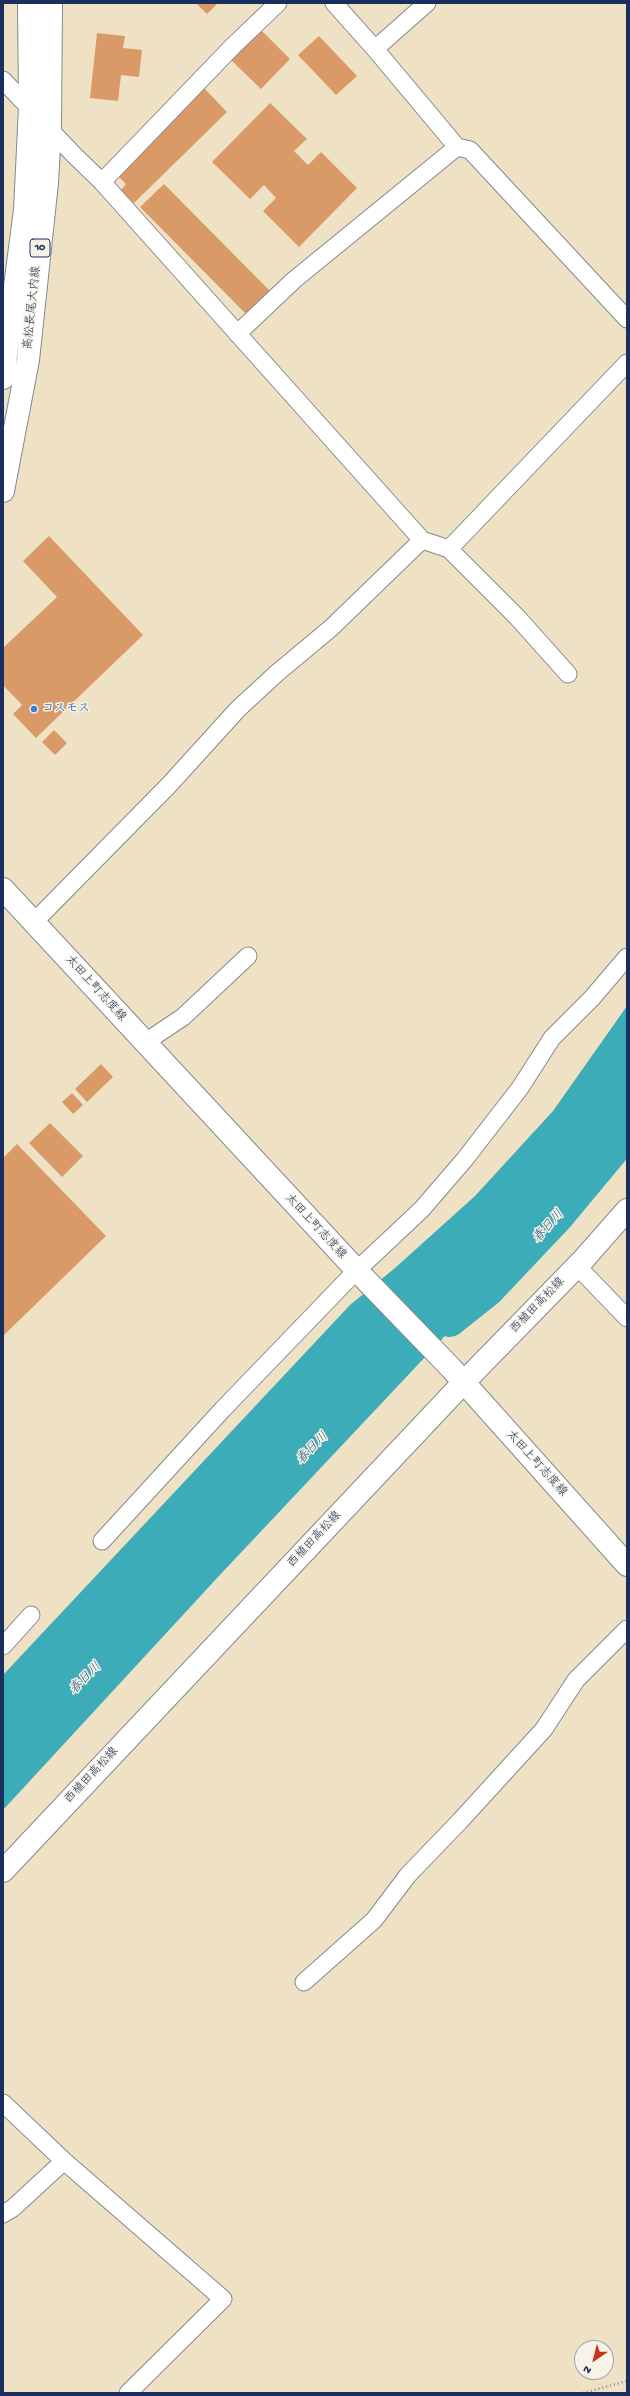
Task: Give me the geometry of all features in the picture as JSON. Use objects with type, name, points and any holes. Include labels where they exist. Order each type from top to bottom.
[{"type":"main road","name":"高松長尾大内線","points":[[3,378],[25,210],[30,107],[30,3]]},
{"type":"main road","name":"高松長尾大内線","points":[[3,491],[28,360],[47,183],[50,128],[51,3]]},
{"type":"main road","name":"太田上町志度線","points":[[3,889],[144,1043],[360,1274],[458,1375],[627,1565]]},
{"type":"main road","name":"西植田高松線","points":[[3,1871],[458,1375],[577,1266],[627,1210]]},
{"type":"street","points":[[102,182],[234,45],[278,3]]},
{"type":"street","points":[[334,3],[457,147],[470,150],[627,319]]},
{"type":"street","points":[[375,50],[420,5]]},
{"type":"street","points":[[3,80],[102,182],[422,540],[449,550],[517,617],[568,674]]},
{"type":"street","points":[[237,334],[294,280],[457,147]]},
{"type":"street","points":[[449,550],[627,364]]},
{"type":"street","points":[[34,922],[170,784],[238,709],[277,673],[331,628],[422,540]]},
{"type":"street","points":[[144,1043],[183,1018],[248,956]]},
{"type":"street","points":[[102,1541],[223,1409],[329,1301],[360,1274],[422,1209],[465,1159],[520,1088],[552,1038],[592,998],[627,957]]},
{"type":"street","points":[[577,1266],[627,1318]]},
{"type":"street","points":[[3,1646],[31,1614]]},
{"type":"street","points":[[304,1982],[374,1920],[408,1875],[460,1821],[544,1729],[576,1680],[627,1630]]},
{"type":"street","points":[[3,2103],[64,2161],[223,2299],[128,2393]]},
{"type":"street","points":[[3,2214],[13,2208],[64,2161]]},
{"type":"path","points":[[583,2393],[627,2381]]},
{"type":"water","points":[[627,1006],[627,1137],[603,1168],[218,1577],[3,1810],[3,1675],[350,1305],[395,1268],[475,1196],[553,1111]]},
{"type":"building","points":[[196,3],[218,3],[207,14]]},
{"type":"building","points":[[261,30],[290,59],[261,89],[231,60]]},
{"type":"building","points":[[97,33],[125,36],[123,48],[142,50],[139,77],[121,75],[118,101],[90,98]]},
{"type":"building","points":[[319,36],[357,76],[336,95],[298,55]]},
{"type":"building","points":[[204,88],[227,112],[134,203],[121,190],[126,184],[116,174]]},
{"type":"building","points":[[270,103],[307,139],[294,151],[308,165],[321,152],[357,188],[299,247],[263,211],[276,198],[264,185],[250,199],[212,162]]},
{"type":"building","points":[[164,184],[271,292],[247,315],[140,207]]},
{"type":"building","points":[[49,536],[143,635],[36,738],[13,714],[22,705],[3,685],[3,648],[57,597],[23,561]]},
{"type":"building","points":[[54,730],[67,743],[55,755],[42,742]]},
{"type":"building","points":[[101,1064],[113,1077],[87,1102],[75,1089]]},
{"type":"building","points":[[72,1093],[83,1105],[73,1114],[62,1102]]},
{"type":"building","points":[[50,1123],[83,1156],[62,1177],[29,1143]]},
{"type":"building","points":[[17,1144],[106,1236],[3,1336],[3,1158]]},
{"type":"waterway","name":"春日川","points":[[450,1322],[489,1291],[559,1217],[627,1135]]},
{"type":"place","name":"コスモス","points":[[34,709]]}]
